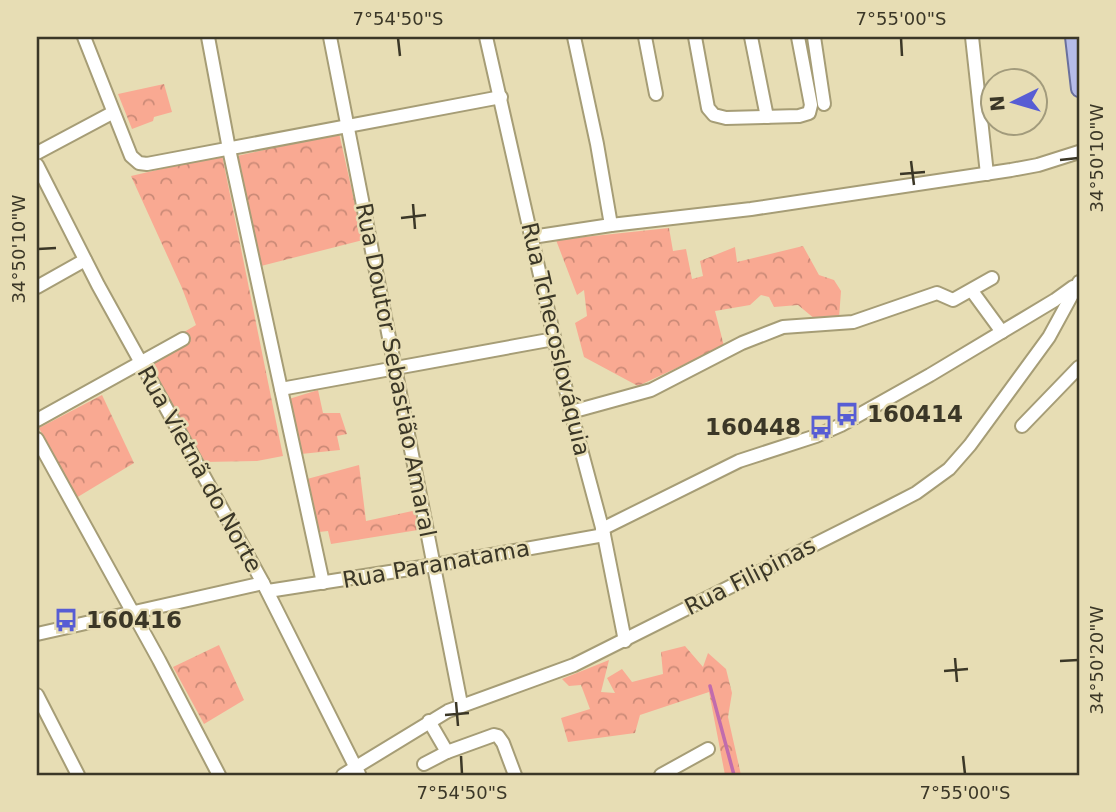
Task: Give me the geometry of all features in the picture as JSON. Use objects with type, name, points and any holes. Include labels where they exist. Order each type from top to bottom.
[{"type":"main road","points":[[1073,37],[1079,89]]},
{"type":"street","points":[[84,37],[112,113],[131,156],[139,163],[147,164],[500,97]]},
{"type":"street","points":[[208,37],[229,149],[323,583]]},
{"type":"street","name":"Rua Doutor Sebastião Amaral","points":[[330,37],[461,704]]},
{"type":"street","name":"Rua Tchecoslováquia","points":[[486,37],[571,412],[603,532],[625,641]]},
{"type":"street","points":[[574,37],[611,225]]},
{"type":"street","points":[[645,37],[656,94]]},
{"type":"street","points":[[695,37],[708,108],[719,118],[799,116],[806,115],[811,110],[798,37]]},
{"type":"street","points":[[751,37],[767,117]]},
{"type":"street","points":[[814,37],[824,104]]},
{"type":"street","points":[[972,37],[987,174]]},
{"type":"street","points":[[37,153],[112,113]]},
{"type":"street","points":[[532,237],[751,209],[987,174],[1038,165],[1079,152]]},
{"type":"street","name":"Rua Vietnã do Norte","points":[[37,165],[85,260],[266,587],[358,772]]},
{"type":"street","points":[[37,287],[85,260]]},
{"type":"street","points":[[571,412],[651,390],[742,342],[783,327],[853,322],[937,293],[953,300],[992,278]]},
{"type":"street","name":"Rua Paranatama","points":[[37,634],[132,612],[266,587],[323,583],[435,565],[603,532],[739,461],[841,425],[930,376],[1066,294],[1079,282]]},
{"type":"street","name":"Rua Filipinas","points":[[343,775],[358,772],[429,721],[461,704],[574,665],[916,493],[949,469],[970,444],[1049,337],[1079,282]]},
{"type":"street","points":[[972,291],[1002,332]]},
{"type":"street","points":[[37,421],[183,338]]},
{"type":"street","points":[[281,389],[554,339]]},
{"type":"street","points":[[1023,426],[1079,367]]},
{"type":"street","points":[[37,439],[219,775]]},
{"type":"street","points":[[37,695],[78,775]]},
{"type":"street","points":[[429,721],[447,752]]},
{"type":"street","points":[[424,764],[489,736],[498,736],[515,775]]},
{"type":"street","points":[[661,775],[708,749]]},
{"type":"green space","points":[[164,84],[172,112],[154,117],[153,121],[132,129],[118,94]]},
{"type":"green space","points":[[339,133],[363,240],[261,266],[237,156]]},
{"type":"green space","points":[[222,155],[283,456],[257,461],[205,462],[145,355],[196,325],[131,176]]},
{"type":"green space","points":[[669,228],[673,251],[686,249],[692,279],[703,276],[700,261],[735,247],[737,262],[803,246],[819,275],[834,280],[841,291],[839,318],[815,319],[798,305],[774,307],[769,297],[761,295],[750,305],[715,311],[724,346],[638,386],[584,357],[575,323],[587,316],[584,290],[577,295],[556,240]]},
{"type":"green space","points":[[318,390],[323,413],[340,413],[347,434],[337,436],[340,450],[301,454],[289,399]]},
{"type":"green space","points":[[102,395],[134,463],[76,498],[39,428]]},
{"type":"green space","points":[[359,465],[366,521],[417,510],[418,530],[331,544],[328,531],[319,532],[307,479]]},
{"type":"green space","points":[[219,645],[244,700],[204,724],[173,667]]},
{"type":"green space","points":[[685,646],[703,667],[708,653],[726,669],[732,693],[728,717],[741,775],[725,775],[709,692],[640,715],[635,733],[568,742],[561,718],[590,709],[581,685],[569,686],[562,679],[609,660],[601,692],[615,693],[607,678],[622,669],[632,682],[663,674],[661,652]]},
{"type":"waterway","points":[[710,686],[734,775]]},
{"type":"place","name":"160414","points":[[847,414]]},
{"type":"place","name":"160448","points":[[821,427]]},
{"type":"place","name":"160416","points":[[66,620]]}]
